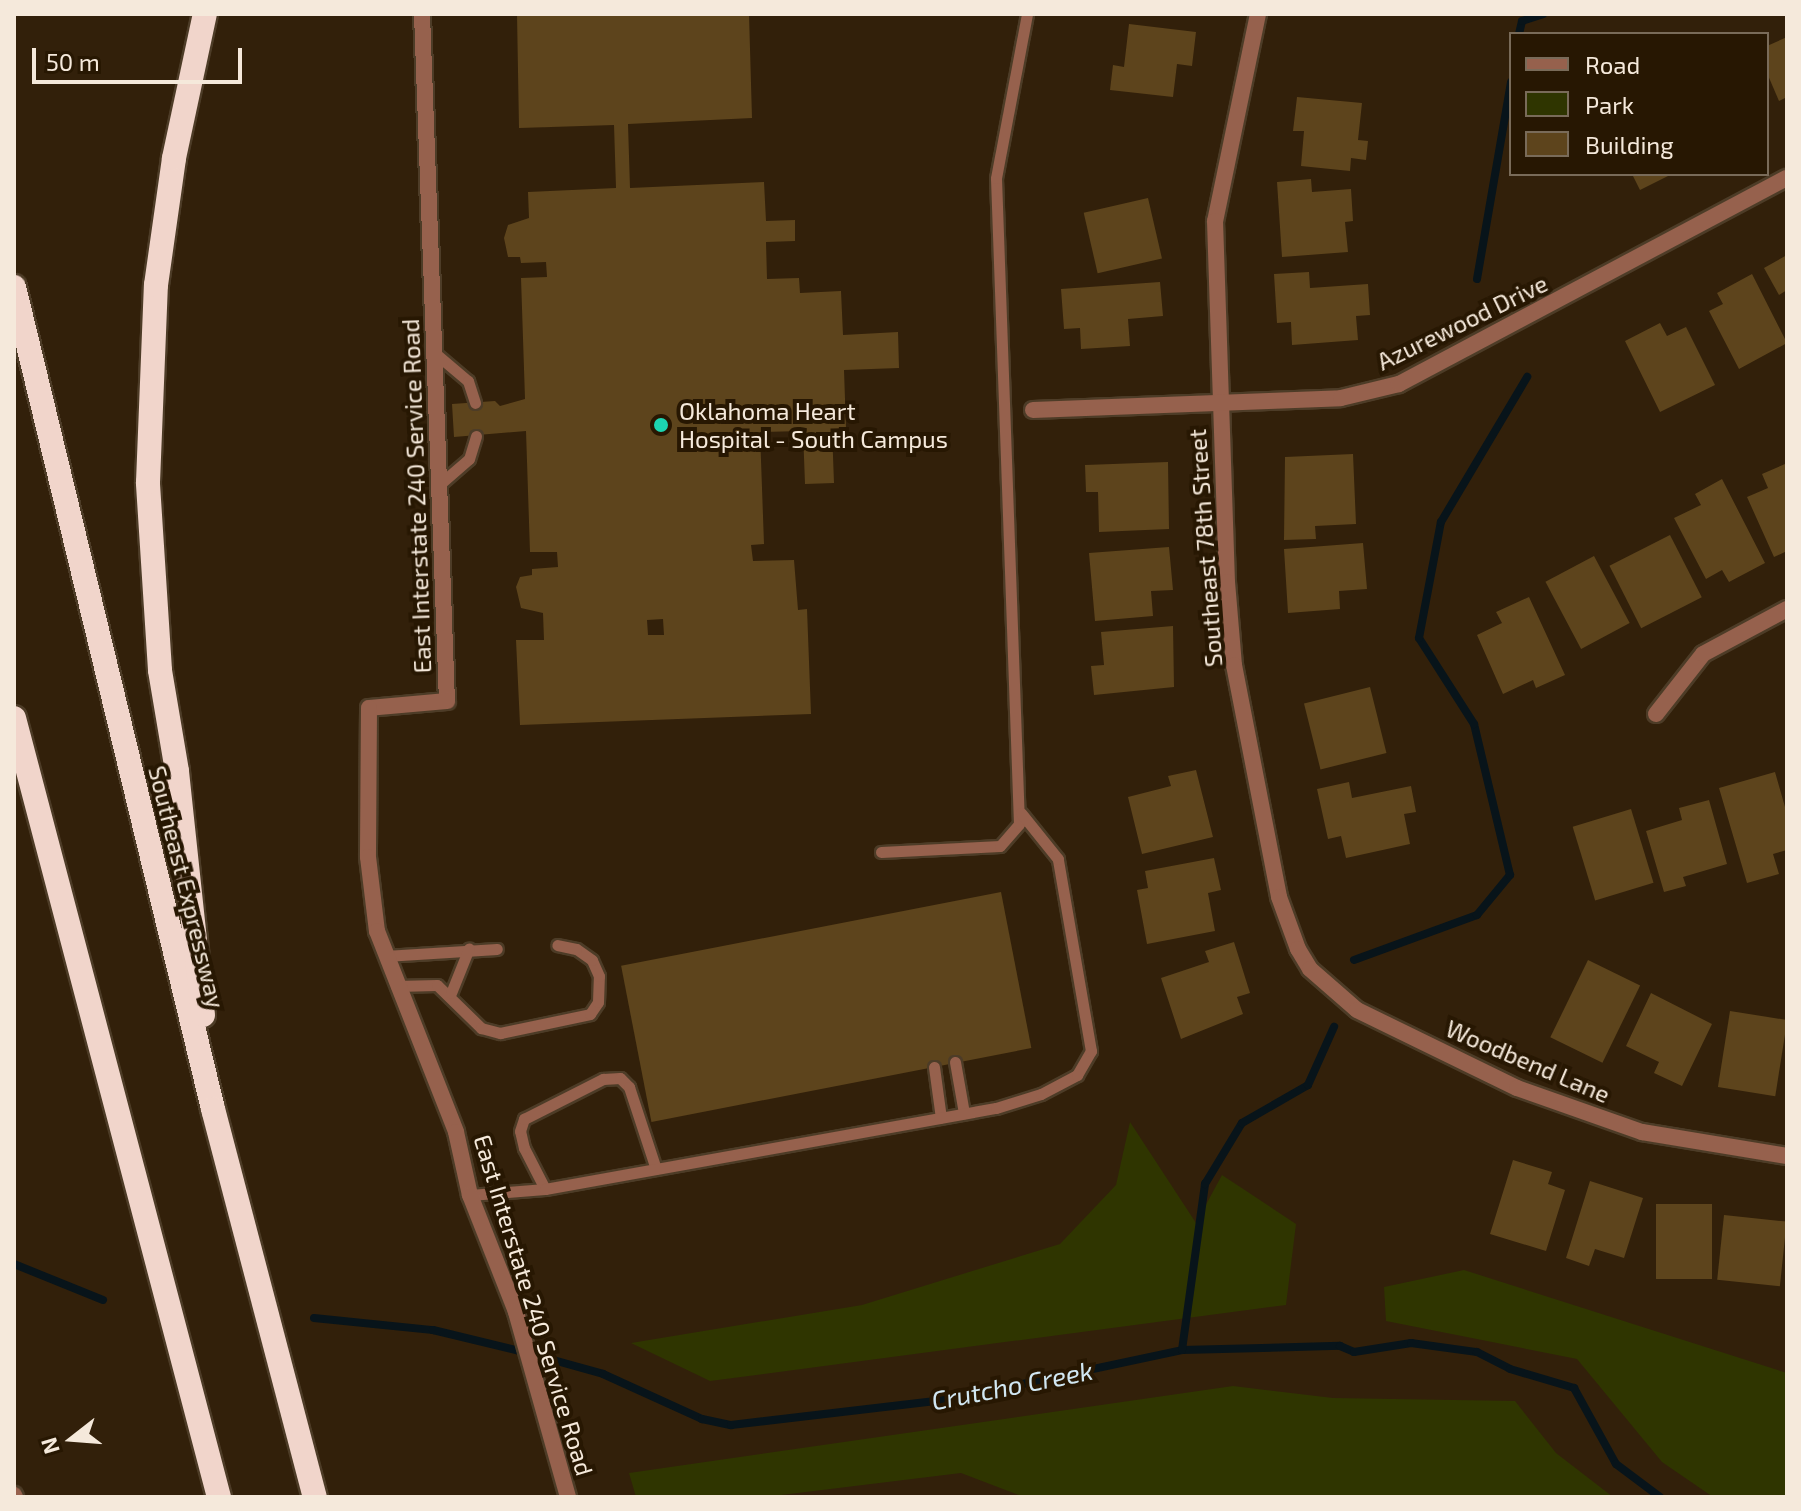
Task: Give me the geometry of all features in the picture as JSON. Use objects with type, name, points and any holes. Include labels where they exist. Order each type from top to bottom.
[{"type":"highway","points":[[205,14],[174,158],[156,285],[148,482],[159,655],[177,771],[213,1109]]},
{"type":"highway","name":"Southeast Expressway","points":[[14,287],[213,1109],[315,1497]]},
{"type":"highway","points":[[14,718],[219,1497]]},
{"type":"highway","points":[[14,740],[27,772]]},
{"type":"street","name":"East Interstate 240 Service Road","points":[[422,14],[447,701],[369,708],[368,857],[385,956],[456,1132],[470,1195],[516,1312],[568,1497]]},
{"type":"street","name":"Southeast 78th Street","points":[[1258,14],[1215,221],[1220,402],[1234,665],[1279,897],[1310,969],[1357,1010],[1394,1028]]},
{"type":"street","name":"Azurewood Drive","points":[[1033,410],[1341,398],[1399,384],[1787,178]]},
{"type":"street","points":[[1656,714],[1703,654],[1787,609]]},
{"type":"street","name":"Woodbend Lane","points":[[1394,1028],[1517,1088],[1586,1115],[1691,1143],[1787,1156]]},
{"type":"lane","points":[[881,852],[1000,846],[1013,837],[1021,813],[996,178],[1027,14]]},
{"type":"lane","points":[[435,354],[468,381],[475,403]]},
{"type":"lane","points":[[440,484],[469,459],[476,436]]},
{"type":"lane","points":[[470,1195],[545,1189],[941,1118],[1041,1094],[1077,1075],[1091,1051],[1058,859],[1021,813]]},
{"type":"lane","points":[[396,986],[437,985],[451,993],[481,1028],[500,1033],[590,1014],[598,1002],[599,976],[592,960],[576,949],[557,945]]},
{"type":"lane","points":[[451,993],[469,948]]},
{"type":"lane","points":[[385,956],[469,948],[497,949]]},
{"type":"lane","points":[[955,1062],[964,1113]]},
{"type":"lane","points":[[934,1067],[941,1118]]},
{"type":"lane","points":[[545,1189],[524,1148],[520,1131],[524,1119],[603,1079],[620,1078],[629,1087],[656,1169]]},
{"type":"green space","points":[[1130,1122],[1196,1223],[1222,1175],[1296,1224],[1286,1305],[710,1381],[631,1343],[862,1305],[1060,1244],[1116,1185]]},
{"type":"green space","points":[[1464,1270],[1787,1373],[1787,1497],[1713,1497],[1662,1462],[1577,1359],[1386,1321],[1384,1287]]},
{"type":"green space","points":[[1233,1386],[1333,1398],[1515,1401],[1556,1453],[1613,1497],[1024,1497],[961,1473],[765,1497],[636,1497],[629,1473]]},
{"type":"building","points":[[517,14],[749,14],[752,118],[628,124],[630,188],[764,182],[766,221],[795,220],[795,241],[766,242],[767,279],[799,278],[800,293],[841,291],[843,335],[898,332],[899,368],[844,370],[846,428],[832,429],[834,483],[805,484],[803,431],[760,432],[764,544],[751,545],[753,561],[794,560],[798,610],[807,609],[811,714],[520,725],[516,640],[544,640],[543,613],[521,608],[516,587],[520,577],[532,575],[532,569],[558,567],[557,552],[530,552],[526,431],[454,437],[452,404],[495,401],[500,406],[525,399],[521,278],[547,277],[546,262],[521,263],[520,257],[508,257],[504,238],[508,225],[529,218],[528,192],[616,188],[614,125],[519,128]],"holes":[[[663,619],[664,635],[648,635],[647,620]]]},
{"type":"building","points":[[1129,24],[1196,32],[1192,66],[1177,64],[1173,97],[1110,90],[1113,65],[1124,67]]},
{"type":"building","points":[[1787,37],[1787,97],[1779,101],[1769,78],[1769,45]]},
{"type":"building","points":[[1297,97],[1362,103],[1358,140],[1368,141],[1366,160],[1351,158],[1350,171],[1301,166],[1304,131],[1293,131]]},
{"type":"building","points":[[1633,176],[1668,176],[1640,190]]},
{"type":"building","points":[[1311,179],[1312,192],[1351,189],[1353,221],[1345,222],[1348,252],[1282,257],[1277,182]]},
{"type":"building","points":[[1148,198],[1162,258],[1098,273],[1084,213]]},
{"type":"building","points":[[1787,255],[1787,290],[1779,295],[1764,268]]},
{"type":"building","points":[[1309,272],[1310,288],[1368,284],[1370,315],[1356,316],[1358,340],[1292,345],[1291,322],[1277,323],[1274,274]]},
{"type":"building","points":[[1752,274],[1787,343],[1739,369],[1709,311],[1723,304],[1717,293]]},
{"type":"building","points":[[1160,282],[1163,316],[1128,319],[1130,346],[1081,349],[1080,328],[1064,329],[1061,289]]},
{"type":"building","points":[[1660,323],[1667,336],[1686,327],[1715,385],[1660,412],[1625,341]]},
{"type":"building","points":[[1353,454],[1356,524],[1315,526],[1316,539],[1284,540],[1285,457]]},
{"type":"building","points":[[1168,462],[1169,529],[1099,532],[1098,492],[1086,492],[1085,465]]},
{"type":"building","points":[[1785,464],[1787,551],[1774,557],[1747,497],[1768,488],[1762,474]]},
{"type":"building","points":[[1722,479],[1765,563],[1729,582],[1722,570],[1706,579],[1674,518],[1701,505],[1695,494]]},
{"type":"building","points":[[1670,535],[1702,597],[1641,628],[1609,566]]},
{"type":"building","points":[[1363,543],[1367,589],[1339,591],[1340,609],[1288,613],[1284,549]]},
{"type":"building","points":[[1169,547],[1173,590],[1151,591],[1153,616],[1095,621],[1089,553]]},
{"type":"building","points":[[1594,556],[1630,623],[1581,649],[1545,582]]},
{"type":"building","points":[[1529,597],[1565,675],[1536,688],[1533,680],[1503,694],[1477,635],[1502,623],[1496,612]]},
{"type":"building","points":[[1173,626],[1174,687],[1094,695],[1091,666],[1104,665],[1101,632]]},
{"type":"building","points":[[1370,687],[1386,753],[1320,769],[1304,703]]},
{"type":"building","points":[[1196,770],[1213,837],[1142,854],[1128,797],[1171,786],[1168,776]]},
{"type":"building","points":[[1775,772],[1787,814],[1787,850],[1773,854],[1779,874],[1747,883],[1719,788]]},
{"type":"building","points":[[1349,782],[1352,798],[1411,786],[1416,812],[1404,814],[1410,844],[1346,858],[1341,836],[1328,839],[1317,789]]},
{"type":"building","points":[[1709,800],[1727,864],[1683,877],[1686,886],[1664,892],[1646,831],[1682,820],[1679,808]]},
{"type":"building","points":[[1631,809],[1654,883],[1595,900],[1573,827]]},
{"type":"building","points":[[1214,858],[1221,890],[1208,893],[1215,931],[1147,944],[1137,890],[1148,888],[1145,871]]},
{"type":"building","points":[[1001,892],[1031,1048],[651,1122],[621,966]]},
{"type":"building","points":[[1234,942],[1250,993],[1237,997],[1243,1014],[1181,1039],[1161,978],[1209,962],[1205,951]]},
{"type":"building","points":[[1588,960],[1640,985],[1602,1063],[1550,1037]]},
{"type":"building","points":[[1651,993],[1712,1024],[1682,1086],[1654,1073],[1659,1062],[1626,1046]]},
{"type":"building","points":[[1730,1011],[1787,1020],[1775,1096],[1718,1087]]},
{"type":"building","points":[[1513,1160],[1552,1172],[1548,1184],[1565,1190],[1546,1251],[1490,1234]]},
{"type":"building","points":[[1590,1181],[1643,1198],[1624,1258],[1595,1249],[1589,1266],[1566,1258]]},
{"type":"building","points":[[1656,1204],[1712,1204],[1712,1279],[1656,1279]]},
{"type":"building","points":[[1724,1215],[1787,1222],[1780,1286],[1717,1280]]},
{"type":"waterway","points":[[1519,32],[1522,21],[1543,14]]},
{"type":"waterway","points":[[1477,279],[1509,94]]},
{"type":"waterway","points":[[1354,960],[1477,915],[1510,875],[1474,724],[1419,638],[1441,522],[1527,377]]},
{"type":"waterway","points":[[1182,1350],[1205,1184],[1242,1123],[1308,1085],[1334,1027]]},
{"type":"waterway","name":"Crutcho Creek","points":[[14,1264],[103,1300]]},
{"type":"waterway","name":"Crutcho Creek","points":[[314,1318],[433,1330],[528,1353],[603,1374],[702,1419],[731,1425],[952,1399],[1182,1350],[1340,1346],[1354,1352],[1411,1343],[1477,1352],[1510,1369],[1574,1388],[1616,1464],[1660,1497]]},
{"type":"place","name":"Oklahoma Heart Hospital - South Campus","points":[[661,425]]}]
